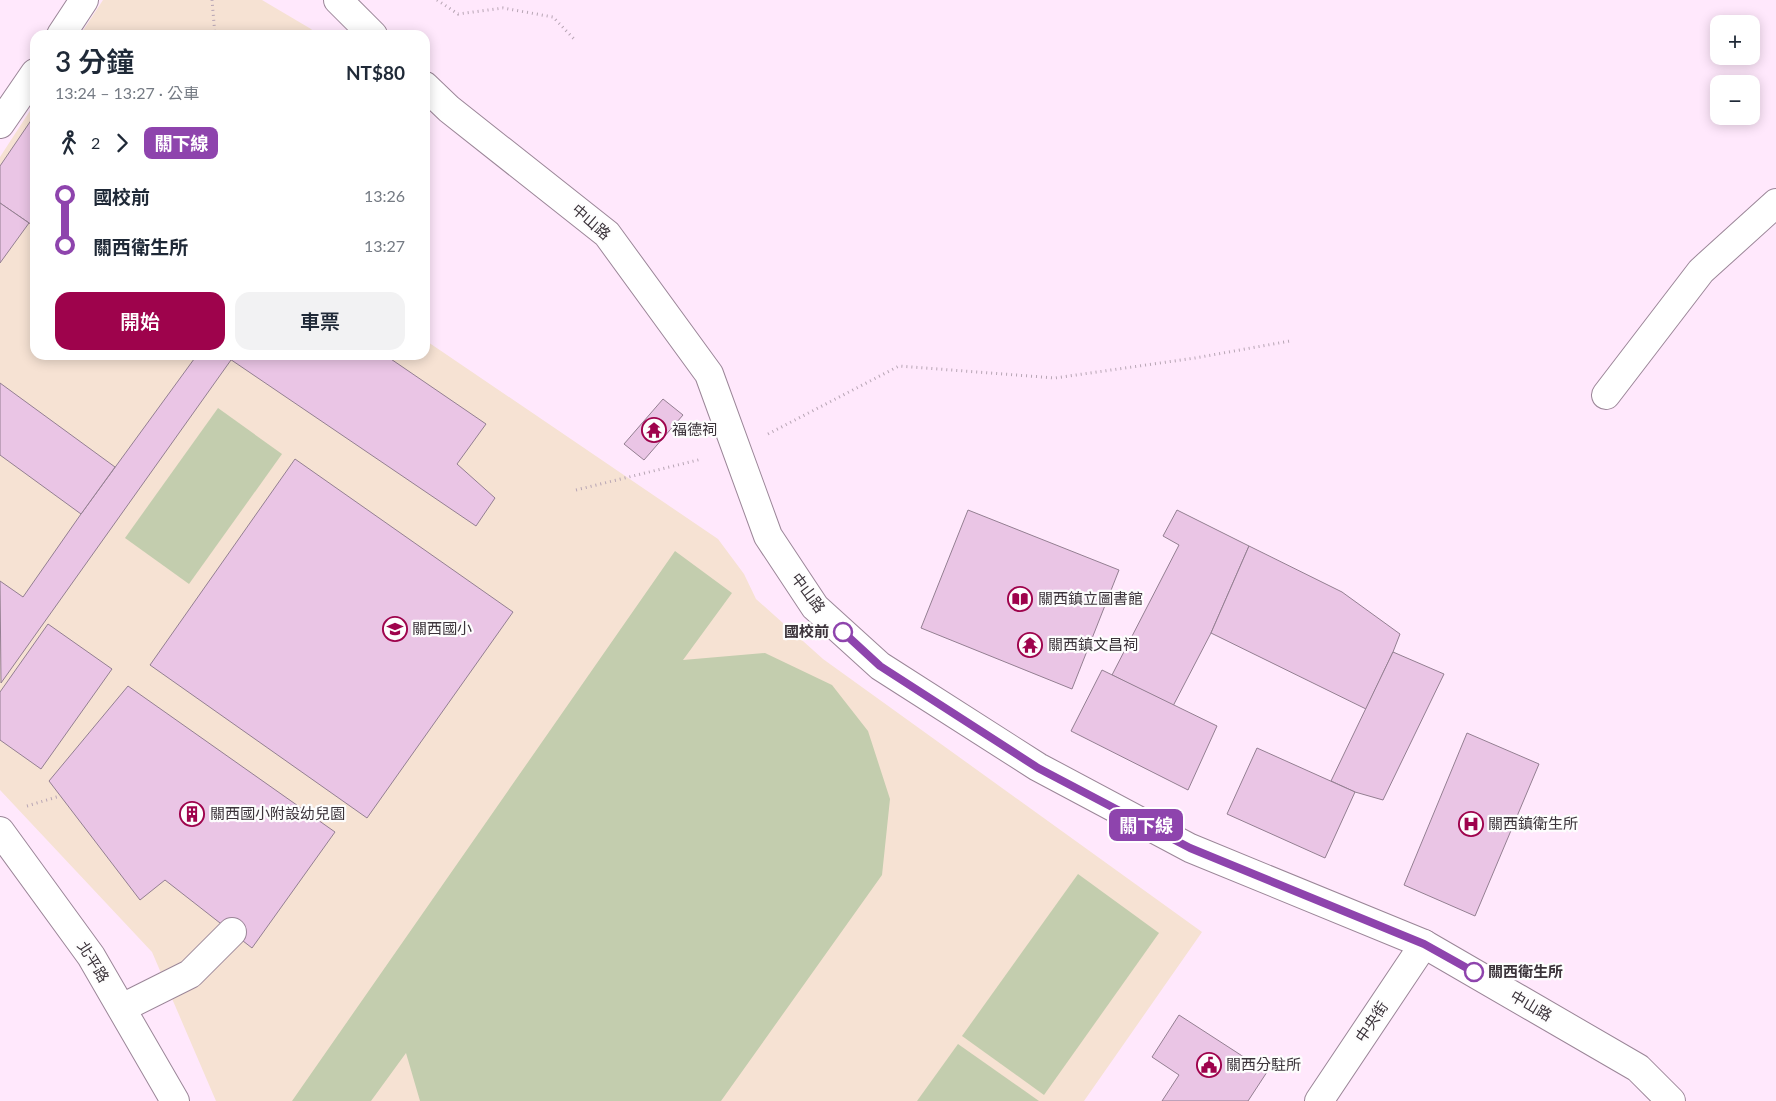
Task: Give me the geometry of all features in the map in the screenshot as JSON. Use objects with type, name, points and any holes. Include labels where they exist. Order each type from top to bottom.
[{"type":"street","points":[[64,30],[84,0]]},
{"type":"street","points":[[338,0],[368,30]]},
{"type":"street","points":[[0,124],[30,80]]},
{"type":"street","name":"中山路","points":[[430,91],[449,109],[608,234],[709,374],[768,536],[815,607],[880,666],[1038,768],[1190,848],[1424,944],[1638,1068],[1671,1101]]},
{"type":"street","points":[[1606,396],[1701,272],[1776,203]]},
{"type":"street","name":"北平路","points":[[0,831],[91,956],[175,1101]]},
{"type":"street","points":[[122,1008],[190,974],[232,932]]},
{"type":"street","name":"中央街","points":[[1319,1101],[1424,944]]},
{"type":"path","points":[[212,0],[215,30]]},
{"type":"path","points":[[437,0],[458,14],[503,8],[552,17],[575,40]]},
{"type":"path","points":[[576,490],[738,450],[899,366],[1055,378],[1195,358],[1290,341]]},
{"type":"path","points":[[21,808],[60,796]]},
{"type":"shaded area","points":[[103,0],[262,0],[312,30],[83,30]]},
{"type":"shaded area","name":"關西國小","points":[[30,111],[30,360],[430,360],[430,343],[718,539],[744,574],[756,599],[823,659],[1202,932],[1084,1101],[216,1101],[152,952],[0,790],[0,157]]},
{"type":"green space","points":[[218,408],[282,454],[189,584],[125,538]]},
{"type":"green space","points":[[675,551],[732,593],[683,660],[765,653],[832,685],[868,731],[890,799],[882,875],[721,1101],[420,1101],[406,1053],[371,1101],[292,1101]]},
{"type":"green space","points":[[1078,874],[1159,933],[1044,1095],[962,1036]]},
{"type":"green space","points":[[958,1044],[1039,1101],[917,1101]]},
{"type":"building","points":[[30,122],[30,224],[0,203],[0,166]]},
{"type":"building","points":[[0,203],[29,223],[0,263]]},
{"type":"building","points":[[193,360],[231,360],[1,683],[0,581],[23,597]]},
{"type":"building","points":[[231,360],[392,360],[486,424],[457,464],[495,498],[476,526]]},
{"type":"building","points":[[0,383],[115,467],[81,514],[0,455]]},
{"type":"building","name":"福德祠","points":[[663,399],[683,415],[644,460],[624,444]]},
{"type":"building","points":[[295,459],[513,612],[367,818],[150,665]]},
{"type":"building","name":"關西鎮立圖書館","points":[[968,510],[1119,570],[1072,689],[921,628]]},
{"type":"building","points":[[1177,510],[1249,546],[1211,633],[1173,706],[1112,675],[1179,545],[1163,536]]},
{"type":"building","points":[[1249,546],[1342,592],[1400,634],[1366,709],[1211,633]]},
{"type":"building","points":[[48,624],[112,669],[41,769],[0,740],[0,692]]},
{"type":"building","points":[[1393,652],[1444,674],[1383,800],[1355,792],[1331,781]]},
{"type":"building","points":[[1102,670],[1217,726],[1188,790],[1071,731]]},
{"type":"building","name":"關西國小附設幼兒園","points":[[128,686],[335,832],[252,948],[165,880],[140,900],[49,781]]},
{"type":"building","name":"關西鎮衛生所","points":[[1467,733],[1539,764],[1475,916],[1404,885]]},
{"type":"building","points":[[1257,748],[1355,792],[1325,858],[1227,814]]},
{"type":"building","name":"關西分駐所","points":[[1179,1015],[1267,1072],[1248,1101],[1162,1101],[1179,1075],[1152,1057]]},
{"type":"bus line","name":"關下線","points":[[843,632],[880,666],[1038,768],[1190,848],[1424,944],[1474,972]]},
{"type":"place","name":"福德祠","points":[[654,430]]},
{"type":"place","name":"關西鎮立圖書館","points":[[1020,599]]},
{"type":"place","name":"關西國小","points":[[395,629]]},
{"type":"place","name":"國校前","points":[[843,632]]},
{"type":"place","name":"關西鎮文昌祠","points":[[1030,645]]},
{"type":"place","name":"關西國小附設幼兒園","points":[[192,814]]},
{"type":"place","name":"關西鎮衛生所","points":[[1471,824]]},
{"type":"place","name":"關西衛生所","points":[[1474,972]]},
{"type":"place","name":"關西分駐所","points":[[1209,1065]]}]
